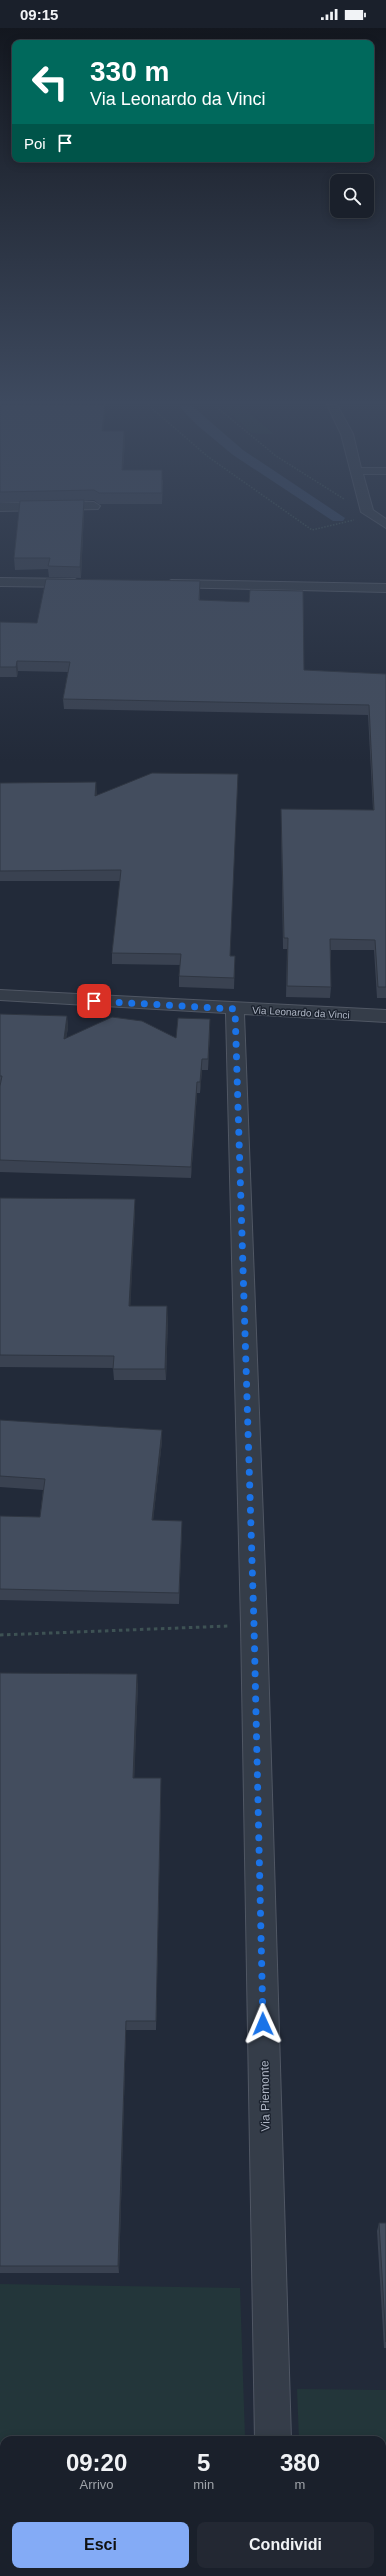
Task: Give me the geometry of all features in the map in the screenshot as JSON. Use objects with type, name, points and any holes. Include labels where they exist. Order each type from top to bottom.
[{"type":"street","points":[[0,582],[87,583]]},
{"type":"street","points":[[159,584],[386,588]]},
{"type":"street","name":"Via Leonardo da Vinci","points":[[0,995],[235,1009],[386,1016]]},
{"type":"street","name":"Via Piemonte","points":[[235,1009],[254,1625],[273,2436]]},
{"type":"path","points":[[303,524],[312,530],[334,524]]},
{"type":"path","points":[[0,1635],[254,1625]]},
{"type":"green space","points":[[0,2284],[240,2288],[245,2436],[0,2436]]},
{"type":"green space","points":[[297,2389],[386,2390],[386,2436],[299,2436]]},
{"type":"building","points":[[18,524],[83,524],[80,567],[48,566],[50,558],[14,558]]},
{"type":"building","points":[[46,579],[200,581],[199,600],[249,602],[250,590],[303,591],[304,670],[386,674],[386,987],[378,987],[375,940],[330,939],[331,987],[287,986],[288,938],[284,938],[281,809],[374,810],[369,705],[63,699],[70,662],[17,661],[16,667],[0,667],[0,622],[37,623]]},
{"type":"building","points":[[152,773],[238,774],[230,956],[235,956],[234,978],[179,976],[181,954],[112,953],[121,870],[0,871],[0,783],[96,782],[95,796]]},
{"type":"building","points":[[0,1014],[67,1016],[64,1039],[112,1017],[142,1021],[176,1038],[178,1018],[210,1019],[208,1059],[202,1059],[200,1082],[197,1082],[191,1167],[0,1160],[0,1086],[2,1076],[0,1076]]},
{"type":"building","points":[[0,1198],[135,1199],[129,1306],[167,1306],[165,1369],[113,1369],[114,1356],[0,1355]]},
{"type":"building","points":[[0,1420],[162,1430],[152,1520],[182,1521],[179,1593],[0,1589],[0,1516],[40,1517],[45,1479],[0,1476]]},
{"type":"building","points":[[0,1673],[137,1674],[133,1778],[161,1778],[156,2021],[126,2021],[118,2266],[0,2266]]},
{"type":"building","points":[[379,2223],[386,2223],[386,2342]]},
{"type":"route","points":[[94,1001],[235,1009],[254,1625],[263,2024]]}]
